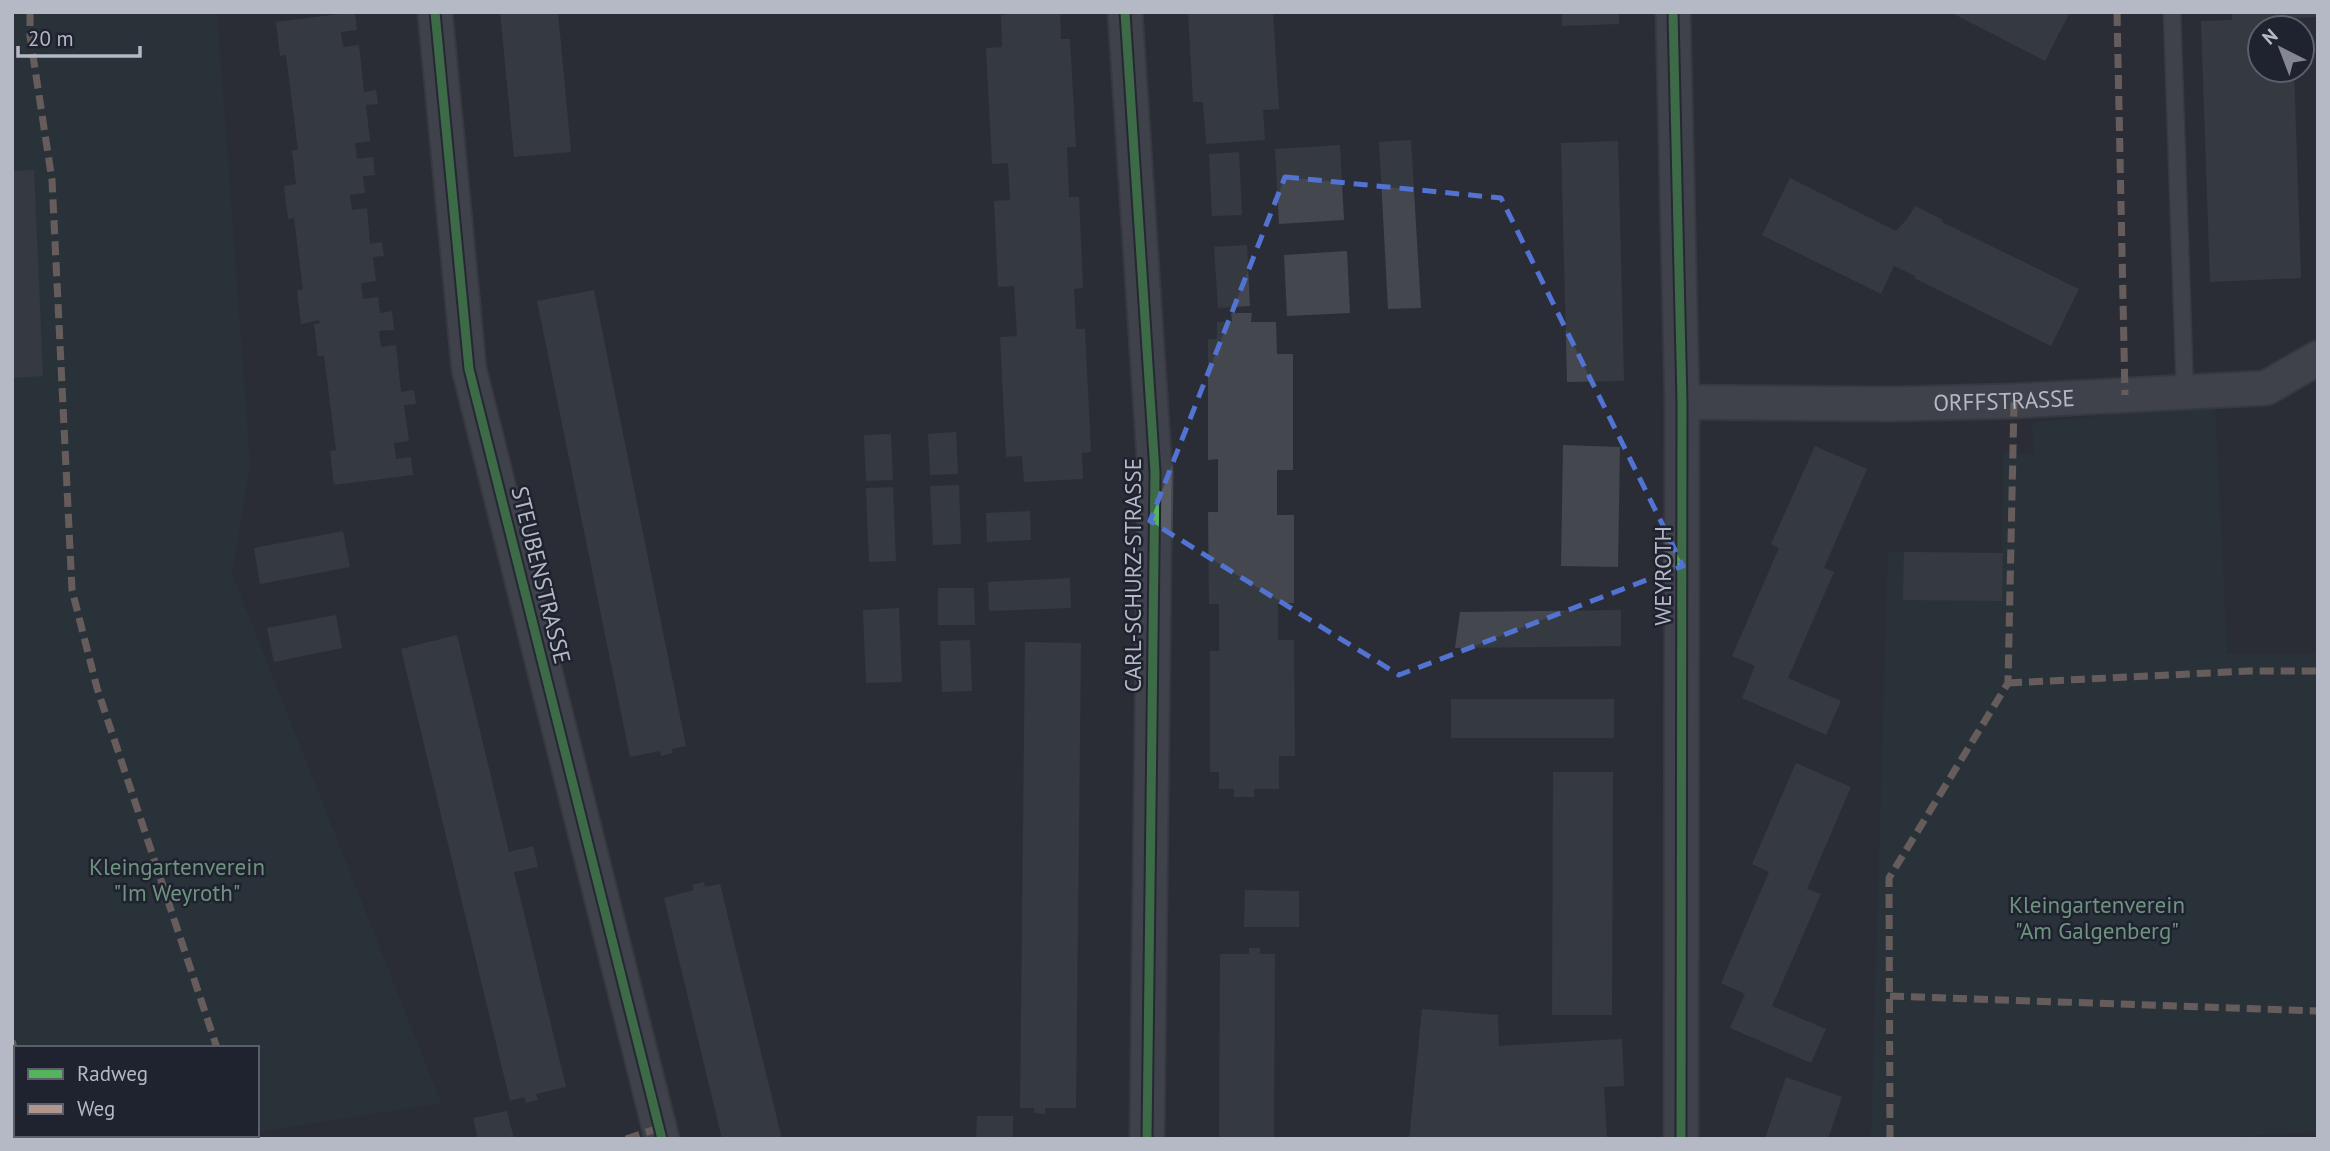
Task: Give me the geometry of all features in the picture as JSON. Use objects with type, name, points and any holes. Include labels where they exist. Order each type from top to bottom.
[{"type":"street","name":"STEUBENSTRASSE","points":[[435,12],[469,369],[662,1139]]},
{"type":"street","name":"CARL-SCHURZ-STRASSE","points":[[1125,12],[1155,472],[1147,1139]]},
{"type":"street","name":"WEYROTH","points":[[1673,12],[1682,402],[1681,1139]]},
{"type":"street","name":"ORFFSTRASSE","points":[[1682,402],[1892,404],[2014,401],[2266,388],[2318,358]]},
{"type":"lane","points":[[2172,12],[2185,392]]},
{"type":"highlighted area","points":[[1285,177],[1501,198],[1683,566],[1399,675],[1150,521]]},
{"type":"green space","name":"Kleingartenverein \"Im Weyroth\"","points":[[12,12],[217,12],[250,464],[232,574],[441,1103],[259,1132],[259,1046],[14,1047]]},
{"type":"green space","name":"Kleingartenverein \"Am Galgenberg\"","points":[[2215,404],[2227,654],[2318,654],[2318,1132],[2184,1139],[1871,1139],[1888,552],[2002,553],[2003,453],[2034,454],[2032,423]]},
{"type":"green space","points":[[40,1137],[224,1137],[213,1139]]},
{"type":"building","points":[[355,12],[357,30],[341,32],[343,47],[359,45],[364,92],[376,90],[378,104],[366,105],[370,141],[355,143],[357,159],[373,157],[375,175],[363,176],[365,193],[350,195],[352,210],[367,208],[370,244],[382,242],[384,256],[373,257],[376,281],[361,283],[363,299],[378,297],[380,313],[392,311],[394,330],[379,331],[381,347],[396,345],[401,392],[414,390],[416,404],[404,405],[409,441],[394,443],[396,459],[411,457],[413,475],[334,485],[330,451],[336,450],[324,356],[318,356],[314,324],[320,324],[319,320],[301,324],[297,290],[303,290],[294,218],[288,219],[284,186],[296,184],[292,150],[298,150],[286,55],[280,56],[276,22]]},
{"type":"building","points":[[500,12],[558,12],[571,152],[514,157]]},
{"type":"building","points":[[1060,12],[1061,39],[1070,39],[1076,147],[1067,147],[1069,197],[1079,197],[1083,288],[1074,289],[1076,329],[1085,329],[1091,452],[1082,453],[1083,479],[1024,482],[1022,456],[1006,457],[1000,337],[1017,336],[1014,286],[998,287],[994,201],[1010,200],[1008,163],[992,164],[986,48],[1002,47],[1001,15]]},
{"type":"building","points":[[1188,12],[1273,12],[1279,109],[1263,110],[1265,140],[1206,144],[1203,102],[1193,102]]},
{"type":"building","points":[[1562,12],[1619,12],[1619,24],[1562,26]]},
{"type":"building","points":[[1950,12],[2070,12],[2045,61]]},
{"type":"building","points":[[2232,12],[2318,12],[2316,17],[2316,14],[2246,14],[2246,84],[2294,84],[2301,278],[2210,282],[2201,21],[2232,20]]},
{"type":"building","points":[[1411,140],[1421,308],[1388,309],[1379,142]]},
{"type":"building","points":[[1618,141],[1624,381],[1567,382],[1561,143]]},
{"type":"building","points":[[1340,145],[1344,220],[1279,224],[1275,149]]},
{"type":"building","points":[[1239,152],[1242,215],[1212,216],[1209,154]]},
{"type":"building","points":[[34,170],[43,376],[12,378],[12,171]]},
{"type":"building","points":[[1790,178],[1896,231],[1915,206],[2079,289],[2051,346],[1894,266],[1881,294],[1762,235]]},
{"type":"building","points":[[1247,245],[1250,306],[1218,308],[1214,247]]},
{"type":"building","points":[[1347,251],[1350,313],[1287,316],[1284,255]]},
{"type":"building","points":[[594,290],[686,746],[672,749],[673,753],[661,756],[660,751],[630,757],[537,301]]},
{"type":"building","points":[[1231,313],[1252,313],[1251,322],[1276,322],[1277,354],[1293,354],[1293,470],[1277,470],[1277,515],[1294,515],[1294,603],[1278,603],[1278,640],[1294,640],[1295,756],[1279,756],[1279,789],[1254,789],[1254,797],[1234,797],[1234,789],[1219,789],[1219,772],[1210,772],[1210,651],[1219,651],[1219,604],[1209,604],[1208,512],[1218,512],[1218,459],[1208,460],[1208,339],[1217,339],[1217,322],[1232,322]]},
{"type":"building","points":[[956,432],[958,474],[930,475],[928,434]]},
{"type":"building","points":[[891,434],[893,480],[866,481],[864,435]]},
{"type":"building","points":[[1563,445],[1620,447],[1618,567],[1561,566]]},
{"type":"building","points":[[1815,446],[1867,469],[1824,568],[1834,572],[1788,678],[1841,701],[1826,735],[1742,698],[1755,666],[1732,656],[1779,548],[1771,544]]},
{"type":"building","points":[[959,485],[961,544],[933,545],[930,486]]},
{"type":"building","points":[[893,487],[896,561],[869,562],[866,488]]},
{"type":"building","points":[[1030,511],[1031,540],[987,542],[986,513]]},
{"type":"building","points":[[343,531],[350,567],[260,584],[254,548]]},
{"type":"building","points":[[1904,552],[2003,553],[2002,601],[1903,600]]},
{"type":"building","points":[[1070,578],[1071,608],[989,611],[988,582]]},
{"type":"building","points":[[938,588],[974,588],[975,625],[938,625]]},
{"type":"building","points":[[899,608],[902,682],[866,683],[863,610]]},
{"type":"building","points":[[1621,610],[1621,646],[1455,648],[1460,612]]},
{"type":"building","points":[[336,615],[342,648],[274,662],[267,628]]},
{"type":"building","points":[[457,635],[509,852],[533,846],[538,867],[514,872],[566,1087],[536,1094],[538,1100],[526,1103],[524,1097],[510,1101],[401,649]]},
{"type":"building","points":[[970,640],[972,691],[942,692],[940,641]]},
{"type":"building","points":[[1025,642],[1081,643],[1076,1108],[1045,1108],[1045,1114],[1034,1113],[1034,1108],[1020,1108]]},
{"type":"building","points":[[1451,699],[1614,699],[1614,738],[1451,738]]},
{"type":"building","points":[[1796,763],[1851,787],[1807,889],[1821,894],[1772,1006],[1826,1029],[1811,1063],[1730,1028],[1745,994],[1721,983],[1769,872],[1752,864]]},
{"type":"building","points":[[1553,772],[1613,772],[1612,1015],[1552,1015]]},
{"type":"building","points":[[704,882],[705,887],[720,884],[782,1139],[722,1139],[664,898],[694,890],[692,885]]},
{"type":"building","points":[[1245,890],[1299,891],[1299,927],[1244,927]]},
{"type":"building","points":[[1249,948],[1260,948],[1260,954],[1275,954],[1274,1139],[1219,1139],[1220,954],[1249,954]]},
{"type":"building","points":[[1422,1009],[1498,1015],[1499,1046],[1622,1039],[1624,1086],[1604,1087],[1607,1139],[1409,1139]]},
{"type":"building","points":[[1786,1077],[1842,1097],[1828,1139],[1765,1139]]},
{"type":"building","points":[[507,1111],[514,1139],[478,1139],[473,1118]]},
{"type":"building","points":[[977,1116],[1013,1116],[1013,1139],[976,1139]]},
{"type":"marked path","points":[[30,12],[30,36],[52,180],[72,590],[97,688],[216,1046]]},
{"type":"marked path","points":[[2117,12],[2125,395]]},
{"type":"marked path","points":[[1890,1139],[1889,878],[2008,683],[2014,401]]},
{"type":"marked path","points":[[2008,683],[2249,671],[2318,671]]},
{"type":"marked path","points":[[1890,996],[2318,1011]]},
{"type":"marked path","points":[[12,1041],[14,1047]]},
{"type":"marked path","points":[[626,1139],[659,1128]]},
{"type":"cycle path","points":[[435,12],[469,369],[662,1139]]},
{"type":"cycle path","points":[[1125,12],[1155,472],[1147,1139]]},
{"type":"cycle path","points":[[1673,12],[1682,402],[1681,1139]]}]
